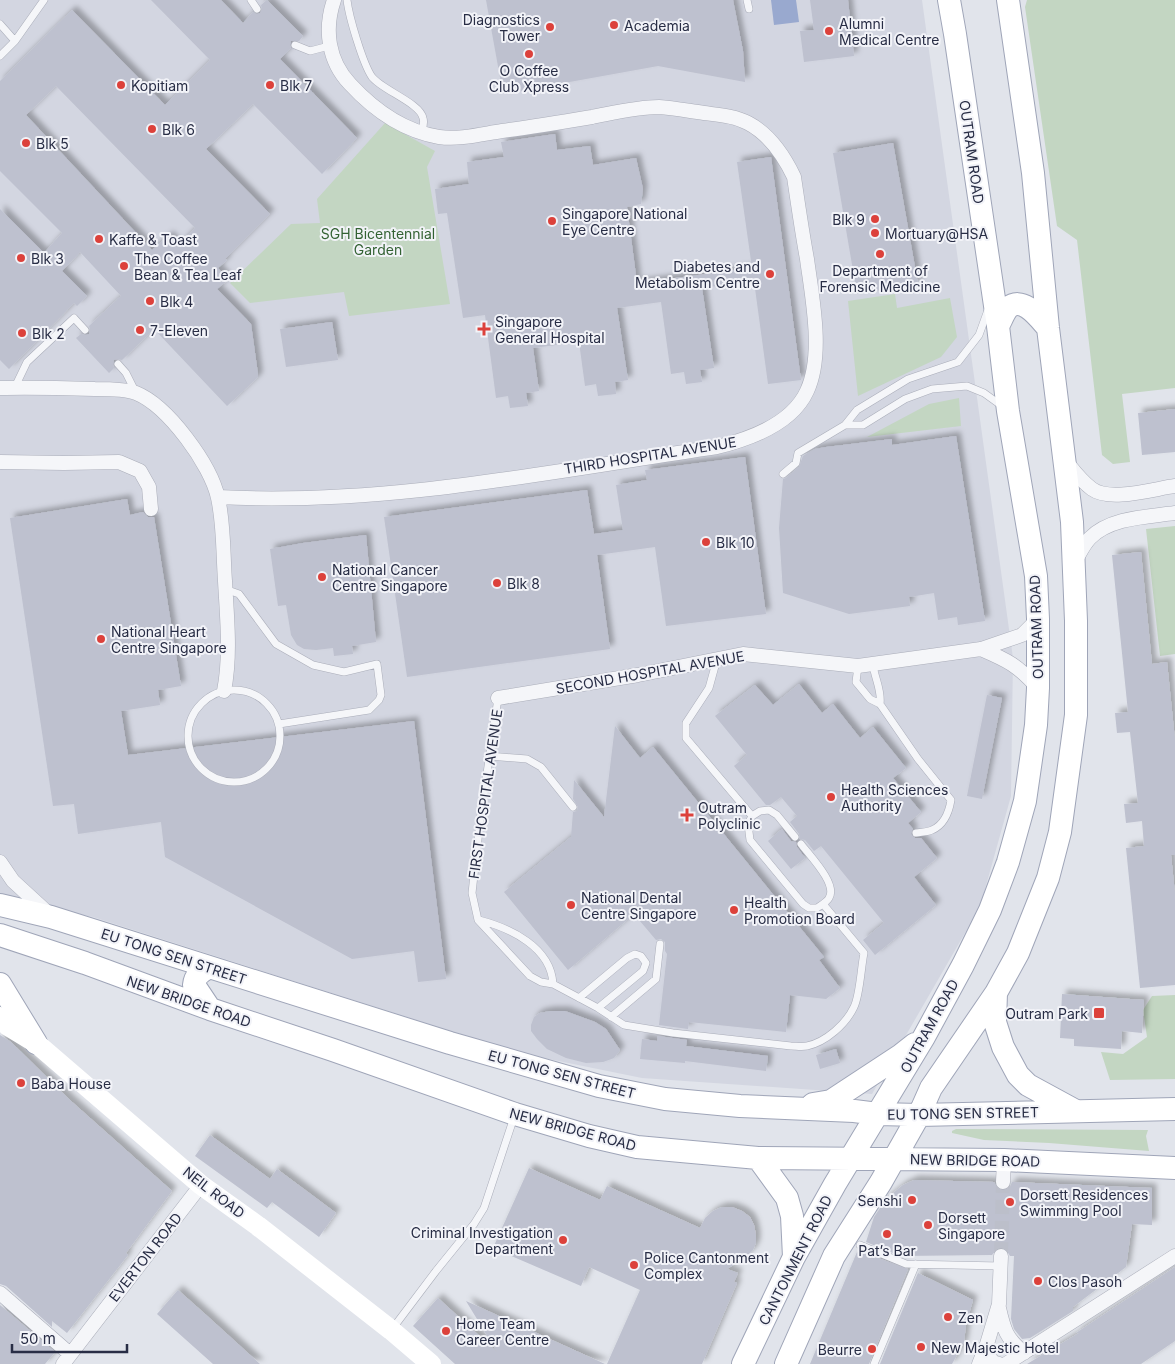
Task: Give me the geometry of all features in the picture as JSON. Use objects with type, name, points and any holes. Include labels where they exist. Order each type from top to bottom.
[{"type":"main road","name":"OUTRAM ROAD","points":[[851,1158],[924,1037],[990,910],[1008,862],[1026,802],[1036,725],[1038,619],[1036,576],[1008,411],[998,326],[949,0]]},
{"type":"main road","points":[[955,34],[959,0]]},
{"type":"main road","points":[[786,1364],[834,1256],[895,1158],[919,1115],[930,1088],[996,993],[1018,953],[1048,878],[1060,832],[1076,715],[1076,621],[1072,522],[1048,328],[1033,173],[1008,0]]},
{"type":"main road","points":[[998,326],[1008,308],[1017,304],[1027,306],[1048,328]]},
{"type":"main road","name":"EU TONG SEN STREET","points":[[0,905],[51,917],[450,1043],[599,1086],[665,1099],[740,1106],[919,1115],[1175,1109]]},
{"type":"main road","name":"NEW BRIDGE ROAD","points":[[0,935],[515,1114],[589,1136],[637,1147],[758,1158],[1004,1160],[1175,1168]]},
{"type":"main road","points":[[209,967],[199,973],[194,980],[194,985],[210,1009]]},
{"type":"main road","points":[[0,984],[36,1043]]},
{"type":"main road","points":[[996,993],[995,1022],[1003,1047],[1018,1075],[1028,1085],[1074,1110]]},
{"type":"main road","name":"NEIL ROAD","points":[[0,1017],[8,1026],[36,1043],[201,1185],[258,1226],[391,1330],[431,1364]]},
{"type":"main road","points":[[780,1107],[818,1104],[831,1100],[901,1055],[924,1037]]},
{"type":"main road","points":[[758,1158],[787,1198],[792,1216],[794,1257]]},
{"type":"main road","name":"CANTONMENT ROAD","points":[[743,1364],[794,1257],[851,1158]]},
{"type":"street","name":"THIRD HOSPITAL AVENUE","points":[[218,497],[292,498],[418,492],[717,447],[753,437],[786,416],[798,405],[807,391],[812,375],[815,355],[816,320],[794,177],[788,163],[779,150],[763,134],[748,123],[725,116],[659,107],[453,138],[421,133],[392,120],[364,100],[345,79],[335,63],[329,46],[334,0]]},
{"type":"street","points":[[0,388],[111,390],[136,393],[163,411],[179,428],[202,461],[218,497],[222,536],[228,669],[224,691]]},
{"type":"street","points":[[1064,460],[1092,490],[1104,494],[1117,495],[1175,486]]},
{"type":"street","points":[[0,462],[119,462],[140,471],[149,486],[151,509]]},
{"type":"street","points":[[1073,564],[1090,538],[1101,530],[1124,521],[1175,513]]},
{"type":"street","name":"SECOND HOSPITAL AVENUE","points":[[498,698],[638,675],[743,654],[858,666],[873,665],[981,649],[1022,635],[1038,619]]},
{"type":"street","points":[[981,649],[1005,659],[1021,669],[1038,688]]},
{"type":"street","points":[[0,862],[13,881],[51,917]]},
{"type":"street","points":[[1003,1182],[1004,1160]]},
{"type":"street","name":"EVERTON ROAD","points":[[0,1293],[66,1359],[201,1185]]},
{"type":"street","points":[[1006,1364],[1175,1256]]},
{"type":"street","points":[[979,1364],[987,1344],[998,1304],[1001,1261]]},
{"type":"street","points":[[998,1304],[1006,1334],[1010,1341],[1024,1353]]},
{"type":"street","points":[[987,1344],[988,1355],[992,1361],[999,1364]]},
{"type":"lane","points":[[0,56],[15,41],[44,0]]},
{"type":"lane","points":[[251,0],[257,8]]},
{"type":"lane","points":[[347,0],[366,67],[374,80],[407,101],[422,114],[424,125],[421,133]]},
{"type":"lane","points":[[747,0],[749,9]]},
{"type":"lane","points":[[0,24],[15,41]]},
{"type":"lane","points":[[295,45],[310,51],[329,46]]},
{"type":"lane","points":[[783,474],[796,462],[798,453],[845,425],[857,410],[908,380],[958,362],[979,335],[993,293]]},
{"type":"lane","points":[[15,387],[27,362],[74,318],[85,330]]},
{"type":"lane","points":[[118,364],[126,373],[136,393]]},
{"type":"lane","points":[[845,425],[863,425],[905,399],[932,389],[967,386],[984,393],[1008,411]]},
{"type":"lane","points":[[225,589],[239,594],[276,644],[313,665],[344,672],[377,664],[381,695],[380,700],[369,710],[279,724]]},
{"type":"lane","points":[[717,659],[709,688],[686,723],[686,738],[752,816]]},
{"type":"lane","points":[[873,665],[875,681],[881,694],[880,704]]},
{"type":"lane","points":[[858,666],[856,682],[870,699],[880,704],[918,759],[951,800],[949,812],[942,822],[932,831],[916,833]]},
{"type":"lane","points":[[238,690],[252,694],[264,701],[273,711],[279,724],[280,739],[277,755],[268,768],[256,777],[241,782],[226,782],[211,776],[199,766],[191,752],[188,736],[191,721],[198,707],[210,697],[224,691],[238,690]]},
{"type":"lane","name":"FIRST HOSPITAL AVENUE","points":[[478,920],[472,893],[480,821],[498,698]]},
{"type":"lane","points":[[489,756],[527,759],[542,767],[573,807]]},
{"type":"lane","points":[[795,837],[777,816],[769,810],[760,811],[752,816],[748,824],[750,840],[803,904],[809,908],[817,908],[830,897],[832,889],[829,880],[801,844]]},
{"type":"lane","points":[[478,920],[530,976],[541,982],[553,984],[598,1008],[624,1025],[665,1032],[791,1046],[807,1046],[822,1040],[847,1018],[855,1006],[864,953],[823,904]]},
{"type":"lane","points":[[478,920],[501,926],[531,944],[548,965],[552,974],[553,984]]},
{"type":"lane","points":[[611,1017],[656,979],[660,944]]},
{"type":"lane","points":[[579,998],[627,958],[635,954],[642,956],[646,963],[643,971],[598,1008]]},
{"type":"lane","points":[[391,1330],[474,1224],[484,1208],[515,1114]]},
{"type":"lane","points":[[860,1245],[906,1264],[1001,1261]]},
{"type":"lane","points":[[874,1364],[916,1264]]},
{"type":"shaded area","name":"Singapore General Hospital","points":[[0,0],[922,0],[1013,658],[1011,796],[980,907],[872,1094],[642,1078],[519,1053],[93,917],[0,898]]},
{"type":"green space","points":[[1027,0],[1175,0],[1175,388],[1122,394],[1130,462],[1113,464],[1102,455],[1077,240],[1057,226],[1025,7]]},
{"type":"green space","name":"SGH Bicentennial Garden","points":[[385,123],[435,151],[427,167],[450,304],[349,316],[344,292],[250,303],[230,283],[291,224],[320,223],[317,199]]},
{"type":"green space","points":[[895,294],[897,308],[950,298],[957,337],[941,357],[858,396],[848,301]]},
{"type":"green space","points":[[959,398],[961,426],[867,437],[929,404]]},
{"type":"green space","points":[[1175,526],[1175,654],[1160,656],[1146,529]]},
{"type":"green space","points":[[1175,995],[1175,1079],[1110,1080],[1101,1052],[1123,1054],[1147,1037],[1143,1010],[1152,996]]},
{"type":"green space","points":[[956,1129],[1148,1130],[1146,1136],[1149,1151],[984,1140],[952,1133]]},
{"type":"water","points":[[771,0],[796,0],[799,22],[774,25]]},
{"type":"building","points":[[151,0],[221,0],[243,23],[253,12],[260,13],[261,5],[267,0],[303,36],[299,41],[291,41],[291,48],[280,59],[357,138],[322,174],[253,104],[206,149],[270,214],[218,268],[228,280],[217,289],[251,324],[258,377],[227,406],[154,329],[122,360],[114,360],[114,368],[109,373],[76,338],[81,334],[89,334],[89,326],[121,296],[80,252],[62,271],[87,296],[77,306],[74,303],[9,369],[0,360],[0,209],[44,253],[62,233],[0,171],[0,81],[72,10],[165,105],[210,60]],"holes":[[[56,86],[195,228],[178,245],[169,235],[152,250],[26,115]]]},
{"type":"building","name":"Academia","points":[[486,0],[733,0],[743,51],[745,82],[658,66],[503,94]]},
{"type":"building","name":"Alumni Medical Centre","points":[[810,0],[848,0],[854,56],[804,62],[800,31],[814,30]]},
{"type":"building","points":[[555,134],[557,150],[590,146],[593,165],[636,158],[643,189],[641,204],[627,207],[637,283],[752,268],[737,162],[771,157],[801,380],[768,384],[754,281],[702,288],[714,368],[700,370],[702,382],[686,384],[684,372],[671,374],[661,302],[617,308],[628,380],[615,382],[616,394],[598,396],[596,384],[585,386],[579,342],[533,348],[539,391],[526,393],[528,406],[510,408],[508,396],[496,398],[485,315],[463,318],[447,213],[438,214],[435,189],[469,184],[467,162],[504,157],[501,142]]},
{"type":"building","name":"Blk 9","points":[[893,143],[918,284],[857,294],[833,153]]},
{"type":"building","points":[[332,322],[338,360],[286,367],[280,329]]},
{"type":"building","points":[[1175,409],[1175,452],[1142,455],[1138,413]]},
{"type":"building","points":[[956,436],[985,621],[958,625],[957,617],[938,620],[934,593],[909,597],[910,606],[849,614],[783,593],[779,528],[783,479],[799,467],[803,456],[815,449],[826,447],[892,439],[892,445]]},
{"type":"building","name":"Blk 8","points":[[745,457],[766,614],[666,626],[655,547],[597,555],[610,649],[407,677],[384,517],[587,490],[594,534],[623,530],[616,485],[647,480],[645,470]]},
{"type":"building","points":[[127,499],[130,515],[143,512],[148,517],[154,517],[181,686],[158,690],[160,705],[121,711],[128,755],[414,721],[446,979],[418,982],[414,951],[352,959],[165,857],[161,822],[78,834],[74,804],[53,806],[10,518]]},
{"type":"building","name":"National Cancer Centre Singapore","points":[[366,535],[376,642],[352,646],[353,654],[334,656],[333,648],[304,649],[297,645],[291,635],[286,605],[278,606],[270,549]]},
{"type":"building","points":[[1141,552],[1152,664],[1167,662],[1175,740],[1175,855],[1171,855],[1175,894],[1175,985],[1140,988],[1126,848],[1144,846],[1142,821],[1126,823],[1124,804],[1138,803],[1130,732],[1117,733],[1115,713],[1128,712],[1112,555]]},
{"type":"building","points":[[799,684],[822,713],[833,704],[860,738],[873,727],[906,768],[893,778],[921,812],[908,823],[913,829],[911,834],[915,838],[921,838],[937,858],[914,877],[936,905],[875,955],[863,940],[884,923],[821,846],[814,851],[805,840],[800,839],[799,834],[790,822],[797,816],[781,797],[770,805],[766,805],[734,766],[747,755],[715,716],[755,685],[773,705]]},
{"type":"building","points":[[987,695],[1002,698],[982,799],[967,796]]},
{"type":"building","points":[[615,726],[640,758],[653,747],[824,957],[819,960],[840,988],[826,999],[790,995],[786,1032],[689,1022],[688,1029],[659,1025],[667,954],[665,942],[661,939],[656,940],[634,914],[568,970],[504,892],[571,837],[573,812],[577,811],[578,807],[573,799],[574,780],[604,817]]},
{"type":"building","points":[[782,829],[791,841],[796,842],[797,847],[805,858],[791,869],[768,841]]},
{"type":"building","points":[[1062,994],[1144,1000],[1142,1033],[1122,1031],[1121,1049],[1074,1046],[1074,1039],[1060,1038]]},
{"type":"building","points":[[565,1011],[595,1022],[606,1029],[620,1050],[614,1058],[603,1062],[586,1063],[566,1058],[547,1049],[531,1031],[531,1025],[534,1017],[540,1013]]},
{"type":"building","points":[[0,1035],[11,1042],[71,1101],[172,1191],[126,1253],[128,1255],[67,1333],[52,1321],[52,1327],[6,1286],[0,1284]]},
{"type":"building","points":[[658,1036],[687,1040],[686,1046],[768,1056],[766,1071],[685,1061],[685,1063],[640,1059],[642,1039],[657,1041]]},
{"type":"building","points":[[836,1049],[840,1063],[820,1069],[816,1055]]},
{"type":"building","points":[[210,1135],[270,1179],[277,1169],[336,1213],[319,1237],[272,1202],[267,1208],[195,1156]]},
{"type":"building","name":"Police Cantonment Complex","points":[[529,1168],[600,1200],[607,1186],[700,1228],[705,1218],[713,1211],[722,1207],[732,1207],[750,1217],[754,1225],[756,1243],[753,1250],[746,1257],[727,1269],[738,1273],[734,1282],[737,1283],[702,1364],[607,1364],[640,1290],[589,1267],[581,1286],[493,1248]]},
{"type":"building","points":[[914,1180],[994,1182],[998,1189],[1003,1191],[1010,1187],[1012,1182],[1152,1188],[1152,1225],[1132,1224],[1126,1267],[1073,1307],[1073,1311],[1030,1338],[1022,1339],[1014,1329],[1011,1319],[1014,1256],[1010,1256],[1005,1248],[997,1249],[992,1255],[900,1256],[866,1242],[874,1217],[887,1198],[903,1185]]},
{"type":"building","points":[[857,1252],[862,1254],[862,1252],[908,1269],[869,1364],[810,1364]]},
{"type":"building","points":[[1175,1267],[1175,1341],[1141,1364],[1027,1364],[1079,1333],[1076,1333]]},
{"type":"building","points":[[918,1273],[973,1300],[966,1325],[964,1342],[952,1364],[880,1364]]},
{"type":"building","points":[[178,1290],[260,1364],[213,1364],[157,1314]]},
{"type":"building","points":[[438,1298],[497,1352],[466,1301],[605,1364],[455,1364],[413,1326]]},
{"type":"building","points":[[0,1305],[55,1352],[45,1364],[0,1364]]},
{"type":"tunnel","points":[[1001,1256],[1003,1182]]},
{"type":"place","name":"Academia","points":[[614,25]]},
{"type":"place","name":"Diagnostics Tower","points":[[550,27]]},
{"type":"place","name":"Alumni Medical Centre","points":[[829,31]]},
{"type":"place","name":"O Coffee Club Xpress","points":[[529,54]]},
{"type":"place","name":"Kopitiam","points":[[121,85]]},
{"type":"place","name":"Blk 7","points":[[270,85]]},
{"type":"place","name":"Blk 6","points":[[152,129]]},
{"type":"place","name":"Blk 5","points":[[26,143]]},
{"type":"place","name":"Blk 9","points":[[875,219]]},
{"type":"place","name":"Singapore National Eye Centre","points":[[552,221]]},
{"type":"place","name":"Mortuary@HSA","points":[[875,233]]},
{"type":"place","name":"Kaffe & Toast","points":[[99,239]]},
{"type":"place","name":"Department of Forensic Medicine","points":[[880,254]]},
{"type":"place","name":"Blk 3","points":[[21,258]]},
{"type":"place","name":"The Coffee Bean & Tea Leaf","points":[[124,266]]},
{"type":"place","name":"Diabetes and Metabolism Centre","points":[[770,274]]},
{"type":"place","name":"Blk 4","points":[[150,301]]},
{"type":"place","name":"Singapore General Hospital","points":[[484,329]]},
{"type":"place","name":"7-Eleven","points":[[140,330]]},
{"type":"place","name":"Blk 2","points":[[22,333]]},
{"type":"place","name":"Blk 10","points":[[706,542]]},
{"type":"place","name":"National Cancer Centre Singapore","points":[[322,577]]},
{"type":"place","name":"Blk 8","points":[[497,583]]},
{"type":"place","name":"National Heart Centre Singapore","points":[[101,639]]},
{"type":"place","name":"Health Sciences Authority","points":[[831,797]]},
{"type":"place","name":"Outram Polyclinic","points":[[687,815]]},
{"type":"place","name":"National Dental Centre Singapore","points":[[571,905]]},
{"type":"place","name":"Health Promotion Board","points":[[734,910]]},
{"type":"place","name":"Outram Park","points":[[1099,1013]]},
{"type":"place","name":"Baba House","points":[[21,1083]]},
{"type":"place","name":"Senshi","points":[[912,1200]]},
{"type":"place","name":"Dorsett Residences Swimming Pool","points":[[1010,1202]]},
{"type":"place","name":"Dorsett Singapore","points":[[928,1225]]},
{"type":"place","name":"Pat’s Bar","points":[[887,1234]]},
{"type":"place","name":"Criminal Investigation Department","points":[[563,1240]]},
{"type":"place","name":"Police Cantonment Complex","points":[[634,1265]]},
{"type":"place","name":"Clos Pasoh","points":[[1038,1281]]},
{"type":"place","name":"Zen","points":[[948,1317]]},
{"type":"place","name":"Home Team Career Centre","points":[[446,1331]]},
{"type":"place","name":"New Majestic Hotel","points":[[921,1347]]},
{"type":"place","name":"Beurre","points":[[872,1349]]}]
